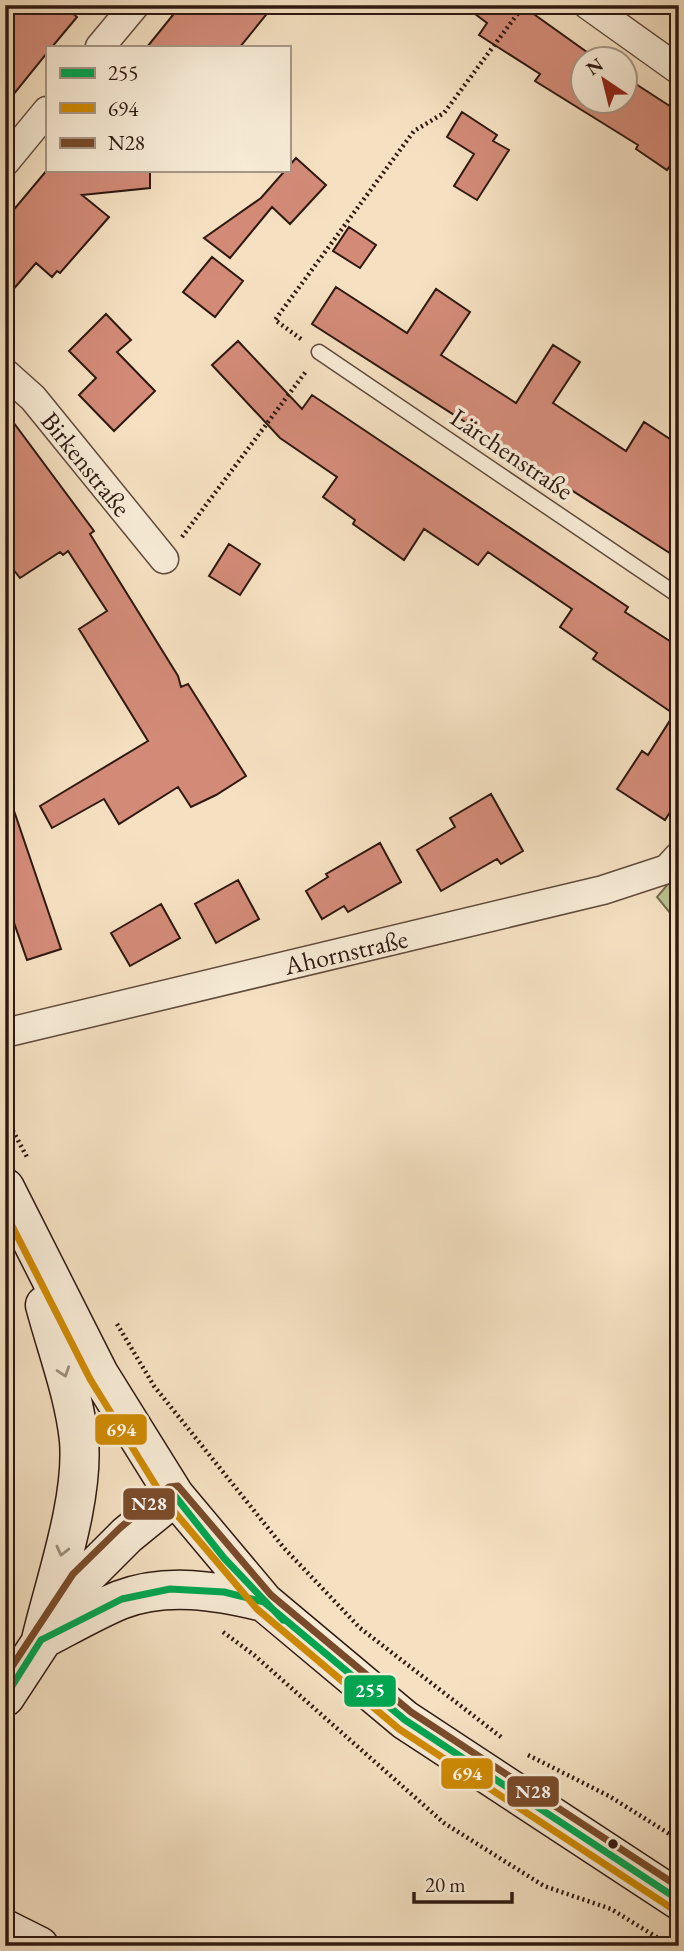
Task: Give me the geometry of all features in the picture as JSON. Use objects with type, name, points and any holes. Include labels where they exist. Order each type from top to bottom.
[{"type":"main road","points":[[18,1176],[27,1235],[75,1407],[79,1443],[78,1485],[41,1640]]},
{"type":"main road","points":[[27,1235],[99,1374],[176,1496],[264,1602],[405,1720],[679,1900]]},
{"type":"main road","points":[[5,1697],[81,1581],[127,1535],[176,1496]]},
{"type":"main road","points":[[41,1640],[122,1599],[170,1588],[224,1592],[264,1602]]},
{"type":"main road","points":[[5,1929],[40,1946]]},
{"type":"street","points":[[101,46],[135,5]]},
{"type":"street","points":[[588,5],[679,70]]},
{"type":"street","points":[[5,162],[46,112]]},
{"type":"street","name":"Birkenstraße","points":[[5,373],[33,398],[164,559]]},
{"type":"street","name":"Ahornstraße","points":[[5,1033],[603,890],[667,869],[679,856]]},
{"type":"lane","name":"Lärchenstraße","points":[[319,352],[679,596]]},
{"type":"path","points":[[164,559],[293,393],[319,352],[275,320],[414,131],[444,113],[524,5]]},
{"type":"path","points":[[5,1116],[18,1176]]},
{"type":"path","points":[[114,1318],[154,1386],[284,1548],[360,1628],[508,1742]]},
{"type":"path","points":[[219,1630],[254,1655],[444,1823],[544,1886],[611,1909],[671,1946]]},
{"type":"path","points":[[519,1751],[609,1796],[679,1840]]},
{"type":"green space","points":[[679,871],[679,924],[657,897]]},
{"type":"building","points":[[5,5],[63,5],[77,17],[53,46],[46,46],[46,54],[5,105]]},
{"type":"building","points":[[181,5],[274,5],[241,46],[148,46]]},
{"type":"building","points":[[463,5],[521,5],[578,46],[568,46],[568,102],[535,81],[540,74],[479,35],[487,23]]},
{"type":"building","points":[[638,85],[679,112],[679,153],[667,170],[636,149],[638,145],[591,116],[638,116]]},
{"type":"building","points":[[462,112],[497,135],[493,141],[509,150],[477,200],[454,186],[474,154],[447,137]]},
{"type":"building","points":[[296,158],[326,185],[290,224],[272,207],[230,258],[204,238],[261,198],[284,172],[290,172],[290,165]]},
{"type":"building","points":[[46,171],[150,172],[150,188],[82,195],[109,217],[60,273],[57,271],[52,277],[36,263],[5,299],[5,220]]},
{"type":"building","points":[[349,227],[376,245],[360,268],[333,251]]},
{"type":"building","points":[[212,257],[243,281],[215,317],[183,292]]},
{"type":"building","points":[[336,287],[407,333],[436,289],[470,312],[441,355],[516,403],[553,345],[580,362],[553,403],[626,451],[644,422],[679,445],[679,559],[312,324]]},
{"type":"building","points":[[106,314],[131,340],[117,352],[155,391],[114,431],[79,395],[96,378],[69,351]]},
{"type":"building","points":[[238,341],[302,409],[312,395],[628,607],[625,612],[679,647],[679,798],[665,820],[617,789],[642,751],[648,755],[674,714],[593,659],[597,653],[560,627],[572,609],[488,552],[478,565],[424,529],[404,560],[353,524],[355,520],[323,497],[337,477],[280,438],[212,365]]},
{"type":"building","points":[[5,411],[94,531],[90,534],[178,676],[181,687],[188,684],[246,776],[216,795],[191,807],[178,787],[119,824],[104,799],[52,828],[40,806],[148,741],[79,629],[107,611],[68,551],[63,555],[60,552],[20,578],[5,559]]},
{"type":"building","points":[[229,544],[260,564],[240,595],[209,576]]},
{"type":"building","points":[[491,794],[523,851],[501,864],[497,859],[441,891],[417,850],[455,827],[450,818]]},
{"type":"building","points":[[10,799],[61,949],[27,960],[5,897],[5,800]]},
{"type":"building","points":[[380,843],[401,882],[348,912],[344,906],[322,919],[306,891],[328,877],[326,874]]},
{"type":"building","points":[[238,880],[259,919],[216,943],[195,904]]},
{"type":"building","points":[[161,904],[180,938],[130,966],[111,933]]},
{"type":"transit line","name":"694","points":[[5,1212],[90,1379],[166,1502],[257,1609],[399,1729],[673,1909]]},
{"type":"transit line","name":"N28","points":[[5,1677],[73,1574],[120,1528],[169,1487],[178,1486],[271,1595],[411,1712],[679,1887]]},
{"type":"transit line","name":"255","points":[[175,1496],[224,1558],[283,1620]]},
{"type":"transit line","name":"255","points":[[41,1640],[122,1599],[170,1589],[224,1592],[264,1602],[405,1720],[679,1900]]},
{"type":"transit line","name":"255","points":[[5,1697],[41,1640]]}]
